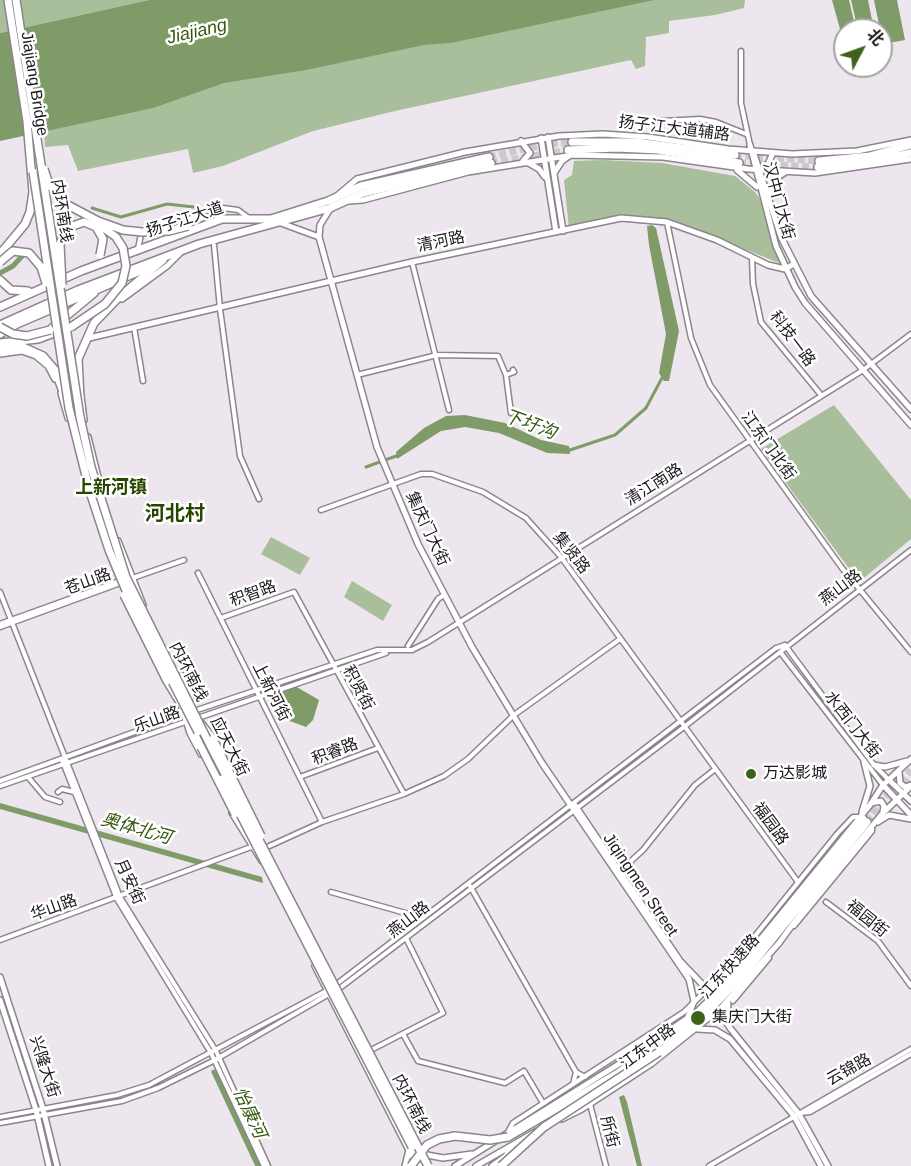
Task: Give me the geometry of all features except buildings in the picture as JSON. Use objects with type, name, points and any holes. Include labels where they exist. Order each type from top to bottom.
[{"type":"highway","name":"Jiajiang Bridge","points":[[8,0],[33,172]]},
{"type":"highway","name":"Jiajiang Bridge","points":[[16,0],[39,152]]},
{"type":"highway","points":[[572,142],[637,145],[735,155]]},
{"type":"highway","points":[[569,153],[637,145],[736,165]]},
{"type":"highway","points":[[911,145],[870,156],[818,164],[866,163],[911,153]]},
{"type":"highway","points":[[0,343],[38,339],[71,327],[97,311],[112,297],[122,283],[126,266],[123,248],[116,237],[55,193],[49,184],[39,152]]},
{"type":"highway","name":"内环南线","points":[[39,152],[80,417],[91,467],[126,576],[148,624],[422,1166]]},
{"type":"highway","name":"扬子江大道","points":[[0,307],[81,271],[222,219],[240,217],[271,219],[361,186],[490,160],[363,193],[350,201],[330,208],[281,223],[214,239],[78,290],[0,326]]},
{"type":"highway","points":[[1,252],[21,231],[30,212],[33,172]]},
{"type":"highway","name":"内环南线","points":[[33,172],[69,408],[90,492],[109,550],[127,593],[427,1166]]},
{"type":"highway","points":[[80,213],[133,231],[169,231],[224,214],[240,217]]},
{"type":"highway","points":[[62,293],[60,244],[67,228],[84,222],[96,227],[103,239],[100,255],[81,271]]},
{"type":"highway","points":[[0,262],[7,253],[16,250],[28,253],[36,259],[54,313]]},
{"type":"highway","points":[[80,417],[78,359],[88,337],[105,310],[167,256]]},
{"type":"highway","name":"扬子江大道","points":[[0,334],[16,324],[148,268],[167,256]]},
{"type":"highway","points":[[0,280],[11,291],[34,291]]},
{"type":"highway","points":[[0,326],[13,334],[27,336],[50,330],[105,286]]},
{"type":"highway","points":[[0,352],[10,348],[29,349],[49,362],[62,385],[69,408]]},
{"type":"highway","points":[[117,546],[135,590],[194,708]]},
{"type":"highway","points":[[109,550],[115,574],[132,614],[180,704]]},
{"type":"highway","points":[[186,718],[238,821],[264,855]]},
{"type":"highway","points":[[200,721],[213,740],[257,824],[264,855]]},
{"type":"highway","name":"江东快速路","points":[[501,1166],[544,1127],[694,1025],[740,975],[866,821]]},
{"type":"highway","points":[[831,862],[842,838]]},
{"type":"highway","points":[[831,862],[854,847]]},
{"type":"highway","points":[[716,987],[740,975]]},
{"type":"highway","points":[[730,1001],[740,975]]},
{"type":"highway","name":"江东快速路","points":[[507,1135],[658,1049]]},
{"type":"highway","points":[[411,1166],[427,1145],[445,1137],[490,1140],[507,1135]]},
{"type":"main road","name":"扬子江大道辅路","points":[[336,197],[357,180],[541,138],[603,134],[661,138],[773,153],[824,154],[857,151],[911,140]]},
{"type":"main road","points":[[541,138],[553,178],[563,231]]},
{"type":"main road","points":[[548,138],[546,178],[556,232]]},
{"type":"main road","points":[[637,145],[661,138]]},
{"type":"main road","points":[[520,141],[530,153],[523,162],[539,169],[546,178]]},
{"type":"main road","points":[[637,145],[663,157]]},
{"type":"main road","name":"汉中门大街","points":[[752,149],[781,237],[811,296],[911,409]]},
{"type":"main road","name":"扬子江大道辅路","points":[[350,201],[434,180],[569,153],[663,157],[736,165],[758,170],[815,173],[911,159]]},
{"type":"main road","points":[[553,178],[555,169],[569,153]]},
{"type":"main road","points":[[773,153],[768,159],[773,171]]},
{"type":"main road","points":[[736,165],[753,181],[761,193]]},
{"type":"main road","name":"汉中门大街","points":[[758,170],[761,193],[785,269],[805,303],[911,425]]},
{"type":"main road","points":[[769,198],[770,188],[776,178],[786,172]]},
{"type":"main road","points":[[375,196],[405,182]]},
{"type":"main road","points":[[281,223],[319,237],[320,225],[330,208]]},
{"type":"main road","name":"清河路","points":[[88,337],[412,262],[621,218],[667,222],[785,269]]},
{"type":"main road","name":"集庆门大街","points":[[319,237],[381,456],[418,544],[459,622],[514,715],[573,807]]},
{"type":"main road","name":"应天大街","points":[[182,251],[167,266],[111,308],[88,337],[81,367],[83,417],[107,509],[151,622],[328,992],[417,1166]]},
{"type":"main road","points":[[785,269],[794,264]]},
{"type":"main road","name":"应天大街","points":[[0,352],[29,353],[41,360],[53,374],[64,403],[94,514],[120,582],[186,718],[339,986],[427,1166]]},
{"type":"main road","name":"应天大街","points":[[186,718],[190,733],[251,848],[264,855]]},
{"type":"main road","points":[[874,765],[904,764],[911,759]]},
{"type":"main road","name":"江东中路","points":[[478,1165],[590,1104],[651,1064],[730,1001],[854,847],[866,821],[870,805],[883,785],[911,759]]},
{"type":"main road","points":[[864,762],[870,786],[866,821],[890,815],[911,817]]},
{"type":"main road","points":[[899,770],[900,783],[905,787],[911,785]]},
{"type":"main road","name":"水西门大街","points":[[889,780],[911,801]]},
{"type":"main road","name":"水西门大街","points":[[883,785],[911,817]]},
{"type":"main road","name":"江东中路","points":[[455,1166],[643,1049],[688,1017],[842,838],[866,821],[882,814],[911,785]]},
{"type":"main road","points":[[870,805],[874,801],[880,801],[884,807],[882,814]]},
{"type":"main road","name":"Jiqingmen Street","points":[[573,807],[691,977]]},
{"type":"main road","name":"兴隆大街","points":[[0,977],[43,1109],[41,1117],[49,1166]]},
{"type":"main road","points":[[691,977],[703,985],[716,987]]},
{"type":"main road","points":[[688,1017],[692,1005],[691,977]]},
{"type":"main road","name":"兴隆大街","points":[[0,1000],[57,1166]]},
{"type":"main road","points":[[730,1001],[727,1023],[797,1115],[828,1166]]},
{"type":"main road","points":[[696,1029],[715,1030],[725,1034],[797,1115],[821,1166]]},
{"type":"main road","points":[[492,1166],[506,1156],[513,1144]]},
{"type":"main road","points":[[419,1147],[435,1158],[477,1152]]},
{"type":"main road","points":[[405,1166],[409,1150]]},
{"type":"street","points":[[741,51],[741,102],[746,134],[752,149]]},
{"type":"street","points":[[642,122],[700,119],[716,122],[746,134]]},
{"type":"street","points":[[138,249],[141,234],[152,224],[188,220],[204,211],[223,208],[238,210],[250,218]]},
{"type":"street","name":"江东门北街","points":[[667,222],[692,338],[710,385],[859,589],[911,652]]},
{"type":"street","points":[[214,245],[238,446],[247,476],[259,499]]},
{"type":"street","name":"科技一路","points":[[752,257],[753,284],[761,322],[821,395]]},
{"type":"street","points":[[412,262],[449,410]]},
{"type":"street","points":[[134,327],[143,381]]},
{"type":"street","name":"清江南路","points":[[459,622],[863,370],[911,334]]},
{"type":"street","points":[[357,375],[437,355],[498,356],[506,375],[511,413]]},
{"type":"street","points":[[506,375],[514,372],[513,370]]},
{"type":"street","name":"集贤路","points":[[392,483],[421,474],[432,474],[483,492],[526,518],[561,557],[680,722]]},
{"type":"street","points":[[321,510],[392,483]]},
{"type":"street","name":"燕山路","points":[[573,807],[776,648],[785,645],[911,550]]},
{"type":"street","name":"苍山路","points":[[0,625],[184,560]]},
{"type":"street","name":"上新河街","points":[[198,573],[322,822]]},
{"type":"street","points":[[0,592],[64,759],[74,792],[89,822]]},
{"type":"street","name":"积智路","points":[[220,618],[294,592]]},
{"type":"street","name":"积贤街","points":[[294,592],[404,794]]},
{"type":"street","points":[[408,646],[438,599],[444,595]]},
{"type":"street","name":"乐山路","points":[[0,786],[66,765],[186,718],[194,708],[256,691],[377,650],[412,650],[459,622]]},
{"type":"street","points":[[264,855],[322,822],[404,794],[454,771],[514,715],[620,639]]},
{"type":"street","name":"燕山路","points":[[339,986],[469,884],[684,727],[781,652],[785,645]]},
{"type":"street","name":"水西门大街","points":[[785,645],[874,765],[889,780]]},
{"type":"street","name":"水西门大街","points":[[776,648],[883,785]]},
{"type":"street","name":"乐山路","points":[[0,781],[186,718],[200,721],[390,651]]},
{"type":"street","points":[[702,705],[702,709],[706,710]]},
{"type":"street","name":"福园路","points":[[680,722],[798,882]]},
{"type":"street","name":"积睿路","points":[[300,777],[378,748]]},
{"type":"street","points":[[66,765],[119,898],[215,1060],[264,1166]]},
{"type":"street","points":[[620,875],[695,784],[715,770]]},
{"type":"street","points":[[28,777],[45,798],[60,802]]},
{"type":"street","points":[[58,792],[62,789],[74,792]]},
{"type":"street","name":"江东中路","points":[[507,1135],[513,1123],[639,1044],[716,987],[798,882],[853,817],[866,821],[872,831],[730,1001]]},
{"type":"street","name":"华山路","points":[[0,940],[251,848]]},
{"type":"street","points":[[469,884],[576,1072],[585,1077]]},
{"type":"street","name":"燕山路","points":[[0,1117],[117,1095],[149,1085],[339,986],[406,938],[469,884]]},
{"type":"street","points":[[813,903],[826,902],[823,890]]},
{"type":"street","points":[[331,892],[424,918]]},
{"type":"street","name":"月安街","points":[[119,898],[220,1057],[268,1166]]},
{"type":"street","name":"福园街","points":[[826,902],[878,941],[911,986]]},
{"type":"street","points":[[372,1050],[443,1013],[406,938]]},
{"type":"street","name":"燕山路","points":[[0,1123],[122,1101],[158,1088],[215,1060],[328,992]]},
{"type":"street","points":[[403,1034],[418,1061],[505,1083],[524,1071],[543,1103]]},
{"type":"street","name":"云锦路","points":[[709,1166],[911,1049]]},
{"type":"street","name":"云锦路","points":[[797,1115],[810,1112],[911,1054]]},
{"type":"street","points":[[573,1084],[576,1072]]},
{"type":"street","name":"所街","points":[[590,1104],[606,1166]]},
{"type":"shaded area","points":[[0,0],[149,0],[0,33]]},
{"type":"shaded area","points":[[622,0],[745,0],[744,8],[715,15],[669,21],[669,33],[646,37],[645,66],[636,69],[631,60],[395,111],[313,131],[223,166],[193,173],[188,149],[78,171],[68,145],[45,147],[44,126],[156,94]]},
{"type":"shaded area","points":[[574,161],[662,163],[735,176],[760,199],[779,263],[670,219],[621,218],[569,229],[564,180],[572,175]]},
{"type":"shaded area","points":[[834,405],[911,500],[911,539],[859,582],[761,449]]},
{"type":"shaded area","points":[[271,537],[310,558],[300,575],[261,554]]},
{"type":"shaded area","points":[[352,581],[392,605],[383,621],[344,597]]},
{"type":"water","name":"Jiajiang","points":[[149,0],[654,0],[451,43],[424,45],[306,70],[224,83],[153,108],[0,141],[0,33]]},
{"type":"water","points":[[832,0],[849,0],[853,18],[837,18]]},
{"type":"water","points":[[851,0],[868,0],[872,18],[855,18]]},
{"type":"water","points":[[874,0],[897,0],[905,40],[893,42],[893,18],[878,18]]},
{"type":"water","points":[[652,225],[656,228],[679,331],[669,381],[664,381],[659,373],[666,334],[649,245],[647,226]]},
{"type":"water","points":[[465,415],[505,423],[541,440],[569,446],[570,454],[547,453],[499,433],[465,427],[441,431],[397,459],[396,452],[424,428],[446,416]]},
{"type":"water","points":[[295,686],[319,700],[313,720],[306,727],[279,717],[274,712],[280,692]]},
{"type":"water","points":[[0,803],[262,877],[263,883],[0,809]]},
{"type":"water","points":[[624,1095],[642,1166],[637,1166],[619,1097]]},
{"type":"waterway","points":[[92,208],[121,217],[167,204],[194,207]]},
{"type":"waterway","points":[[0,273],[13,266],[25,253]]},
{"type":"waterway","name":"下圩沟","points":[[567,451],[615,435],[646,408],[663,376]]},
{"type":"waterway","name":"下圩沟","points":[[366,467],[399,455]]},
{"type":"waterway","name":"怡康河","points":[[214,1072],[258,1166]]},
{"type":"tunnel","points":[[489,157],[542,145],[572,142]]},
{"type":"tunnel","points":[[491,163],[568,150]]},
{"type":"tunnel","points":[[735,155],[819,161]]},
{"type":"tunnel","points":[[739,163],[818,167]]},
{"type":"tunnel","points":[[863,819],[911,770]]},
{"type":"tunnel","points":[[867,822],[911,779]]},
{"type":"place","name":"万达影城","points":[[751,774]]},
{"type":"place","name":"集庆门大街","points":[[698,1018]]},
{"type":"district","name":"上新河镇","points":[[111,488]]},
{"type":"district","name":"河北村","points":[[175,514]]},
{"type":"water label","name":"奥体北河","points":[[136,829]]}]
